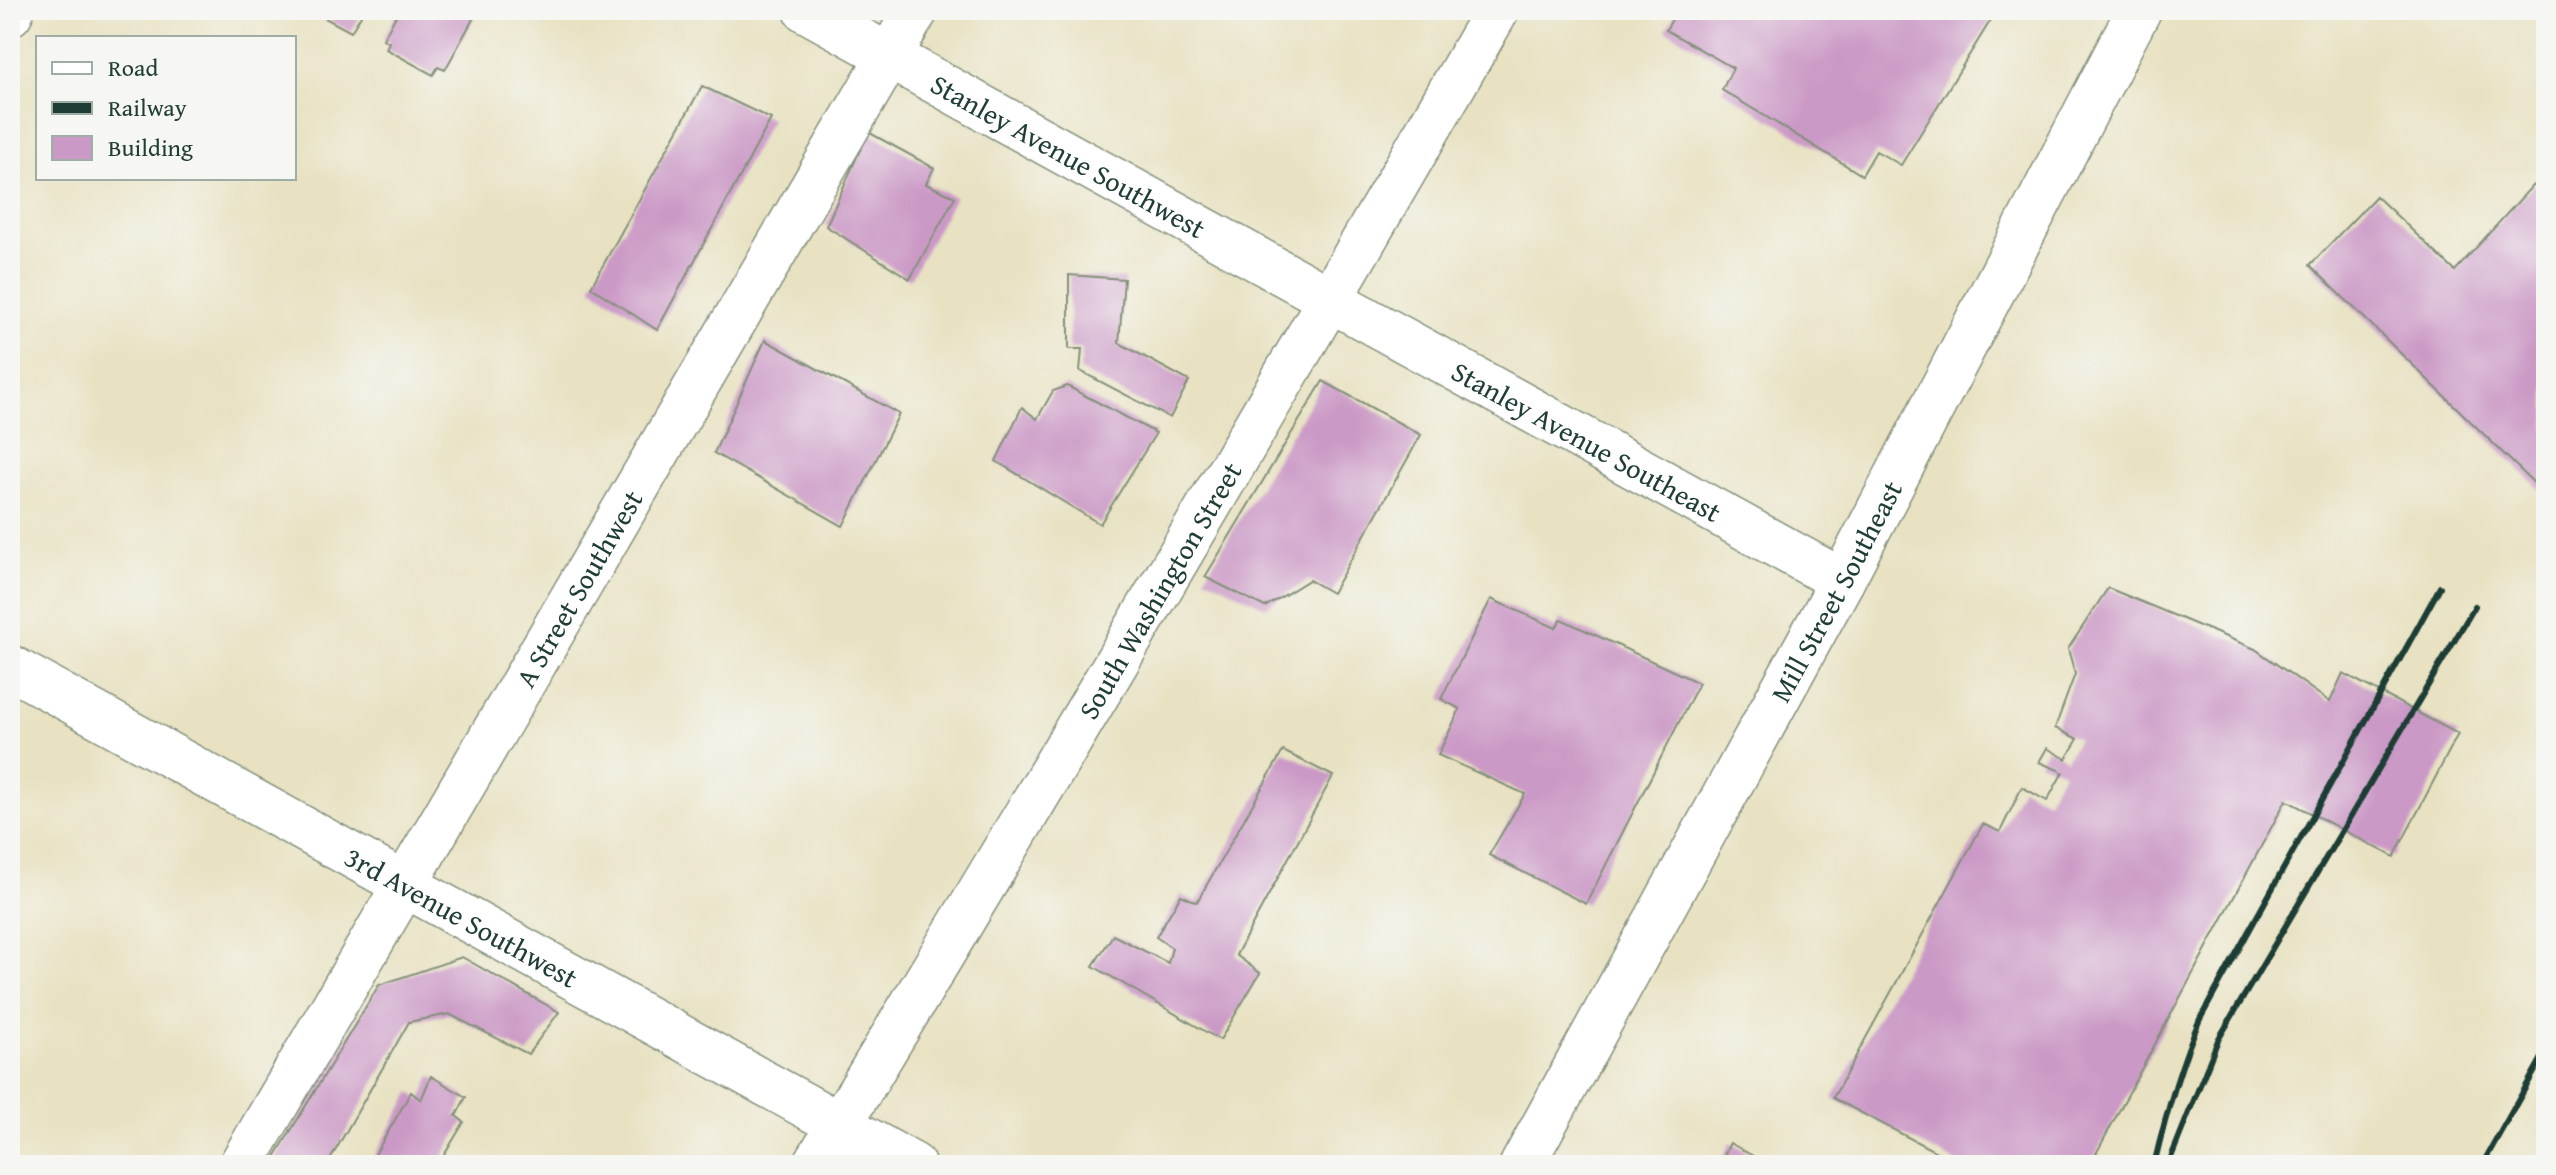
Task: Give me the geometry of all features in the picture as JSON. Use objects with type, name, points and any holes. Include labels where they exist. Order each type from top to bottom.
[{"type":"street","name":"Stanley Avenue Southwest","points":[[806,10],[1331,300]]},
{"type":"street","name":"A Street Southwest","points":[[241,1165],[916,10]]},
{"type":"street","name":"South Washington Street","points":[[815,1165],[1002,859],[1331,300],[1497,10]]},
{"type":"street","name":"Mill Street Southeast","points":[[1522,1165],[1842,581],[2139,10]]},
{"type":"street","name":"Stanley Avenue Southeast","points":[[1331,300],[1842,581]]},
{"type":"street","name":"3rd Avenue Southwest","points":[[10,667],[913,1165]]},
{"type":"building","points":[[310,10],[364,10],[351,32]]},
{"type":"building","points":[[399,10],[478,10],[445,70],[438,67],[433,75],[386,49],[389,42],[383,39]]},
{"type":"building","points":[[1677,10],[1997,10],[1901,165],[1876,151],[1862,175],[1722,90],[1733,68],[1666,30]]},
{"type":"building","points":[[702,86],[771,119],[657,330],[591,287]]},
{"type":"building","points":[[868,132],[934,168],[926,184],[955,197],[910,279],[826,226]]},
{"type":"building","points":[[2533,185],[2546,193],[2546,483],[2540,489],[2310,265],[2376,196],[2455,271]]},
{"type":"building","points":[[1069,275],[1124,279],[1119,343],[1189,381],[1170,418],[1080,371],[1082,349],[1069,349]]},
{"type":"building","points":[[765,340],[899,414],[843,526],[714,453]]},
{"type":"building","points":[[1323,381],[1421,435],[1332,593],[1309,580],[1265,607],[1205,577]]},
{"type":"building","points":[[1067,386],[1156,433],[1100,524],[996,461],[1022,407],[1037,419],[1053,391]]},
{"type":"building","points":[[2108,588],[2255,649],[2330,702],[2343,673],[2458,734],[2394,857],[2286,800],[2090,1165],[1961,1165],[1833,1098],[1983,824],[2000,832],[2022,787],[2047,801],[2063,772],[2039,762],[2047,748],[2066,759],[2078,739],[2055,728],[2075,674],[2068,649]]},
{"type":"building","points":[[1491,599],[1556,628],[1561,619],[1699,683],[1586,904],[1489,855],[1525,794],[1438,755],[1460,709],[1441,699]]},
{"type":"building","points":[[1283,751],[1333,776],[1236,955],[1260,973],[1220,1040],[1093,966],[1113,935],[1168,963],[1172,948],[1156,937],[1181,895],[1197,902]]},
{"type":"building","points":[[462,957],[559,1012],[528,1054],[449,1014],[409,1022],[327,1165],[270,1165],[379,985]]},
{"type":"building","points":[[431,1076],[466,1097],[456,1116],[464,1122],[438,1165],[369,1165],[411,1092],[421,1100]]},
{"type":"building","points":[[1730,1143],[1769,1165],[1719,1165]]},
{"type":"railway","points":[[2154,1165],[2174,1091],[2200,1019],[2440,587]]},
{"type":"railway","points":[[2168,1165],[2218,1040],[2475,606]]},
{"type":"railway","points":[[2482,1165],[2546,1051]]}]
